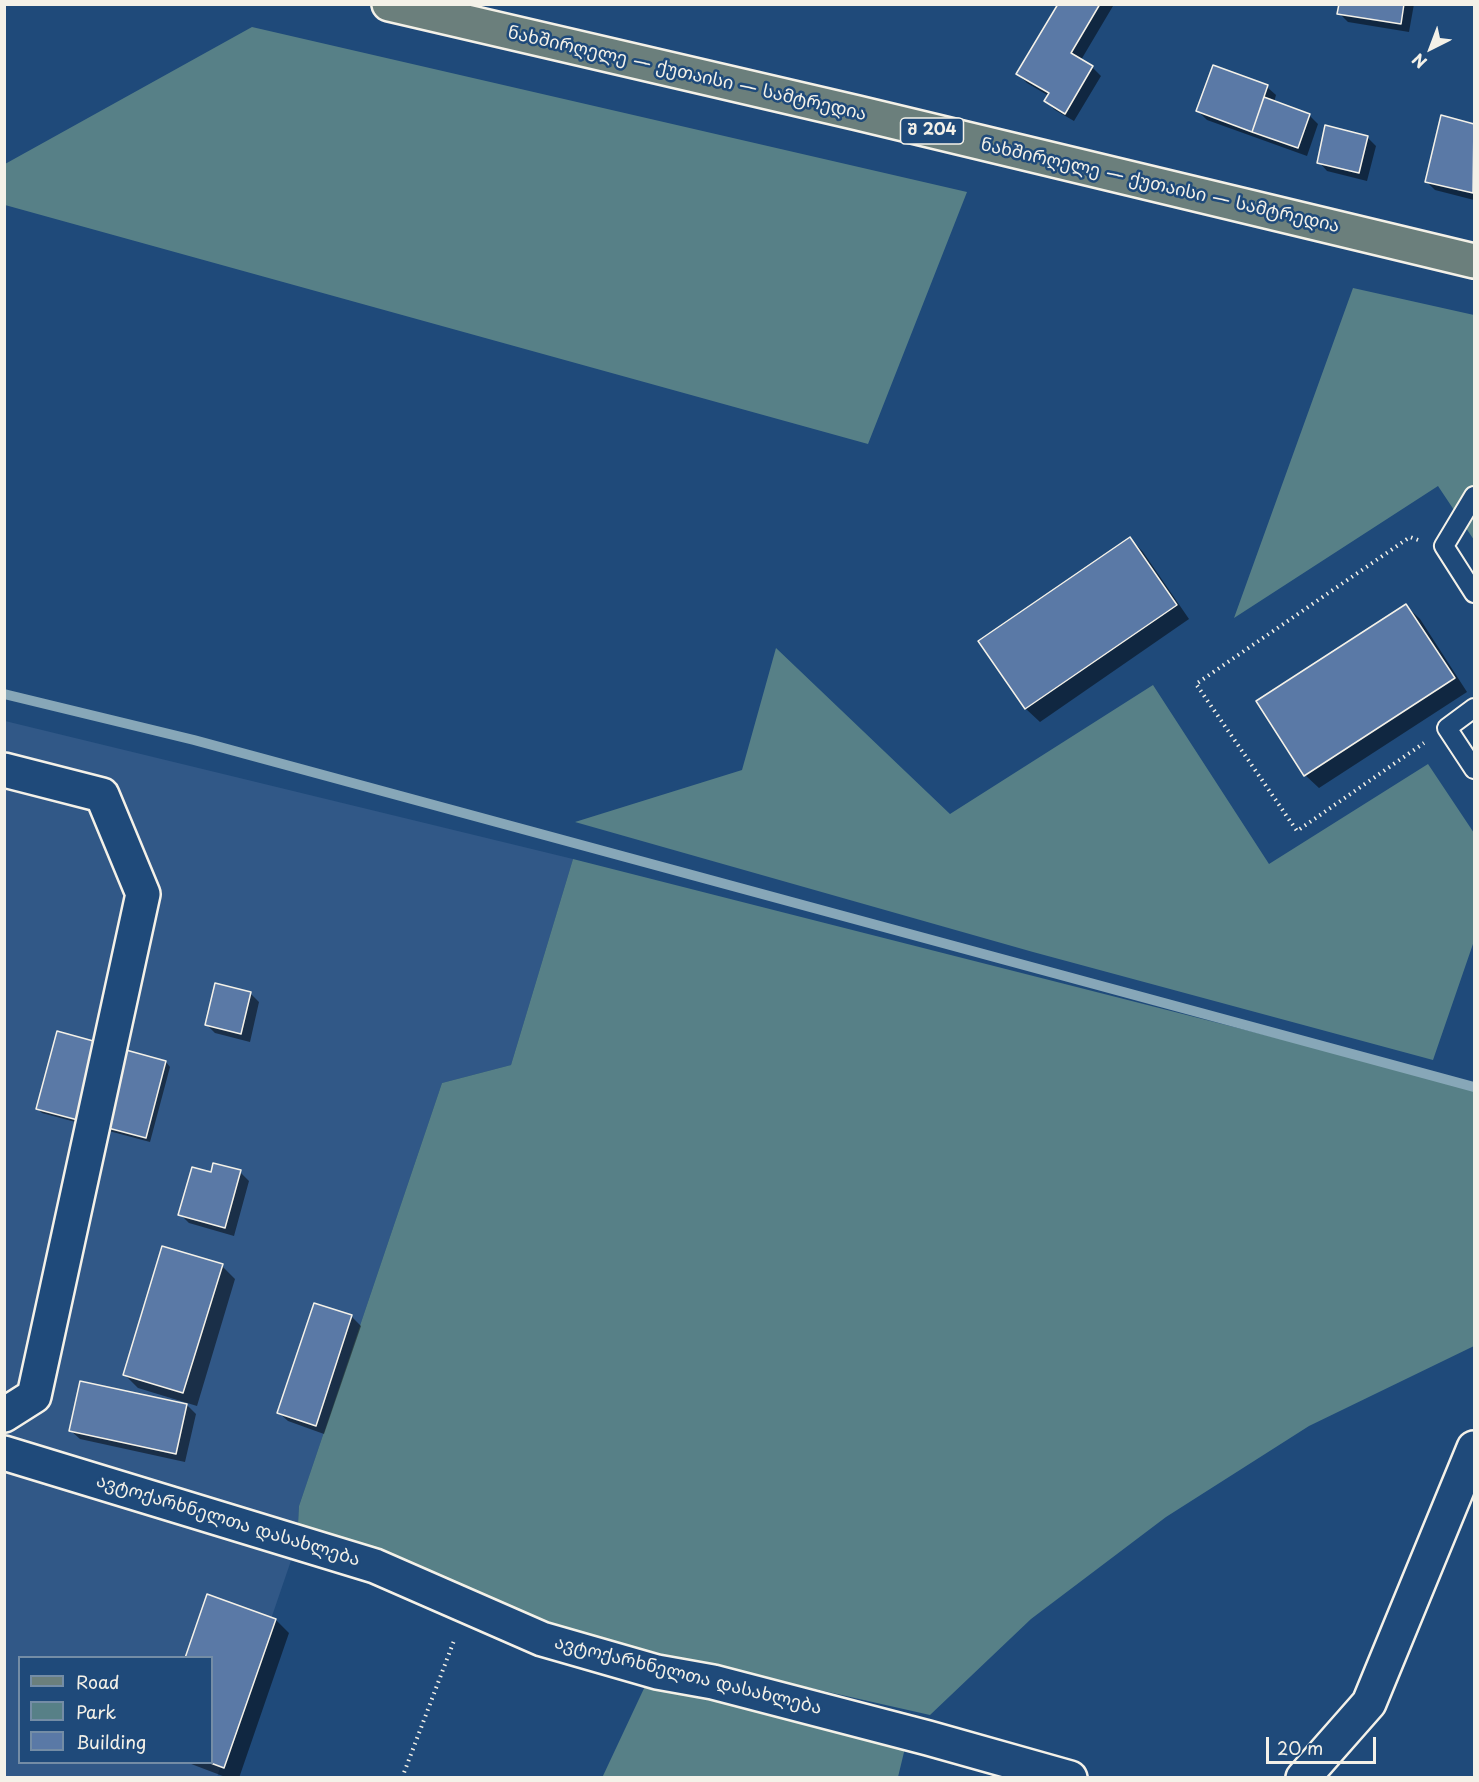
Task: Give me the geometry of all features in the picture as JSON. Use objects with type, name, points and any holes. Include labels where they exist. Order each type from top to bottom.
[{"type":"main road","name":"ნახშირღელე — ქუთაისი — სამტრედია","points":[[389,4],[858,113],[1474,261]]},
{"type":"street","points":[[4,770],[102,795],[143,894],[34,1396],[4,1415]]},
{"type":"street","points":[[1303,1778],[1369,1703],[1474,1448]]},
{"type":"street","name":"ავტოქარხნელთა დასახლება","points":[[4,1453],[375,1566],[542,1639],[657,1672],[725,1685],[1070,1778]]},
{"type":"lane","points":[[1474,496],[1444,546],[1474,593]]},
{"type":"lane","points":[[1474,708],[1447,728],[1474,769]]},
{"type":"path","points":[[1444,546],[1410,537],[1196,684],[1296,831],[1447,728]]},
{"type":"path","points":[[402,1778],[466,1606]]},
{"type":"shaded area","points":[[5,721],[573,859],[511,1065],[442,1083],[299,1506],[297,1543],[217,1777],[5,1778]]},
{"type":"green space","points":[[252,27],[967,192],[868,444],[5,205],[5,164]]},
{"type":"green space","points":[[1353,288],[1474,315],[1474,540],[1438,486],[1234,618]]},
{"type":"green space","points":[[776,648],[950,814],[1153,685],[1269,864],[1428,764],[1474,833],[1474,941],[1433,1060],[1033,952],[575,822],[742,770]]},
{"type":"green space","points":[[573,859],[1474,1088],[1474,1346],[1309,1426],[1166,1517],[1031,1619],[930,1715],[700,1663],[542,1639],[297,1543],[299,1506],[442,1083],[511,1065]]},
{"type":"green space","points":[[647,1682],[695,1690],[905,1748],[898,1777],[602,1778]]},
{"type":"building","points":[[1058,4],[1100,4],[1071,53],[1093,66],[1065,114],[1044,101],[1049,93],[1016,74]]},
{"type":"building","points":[[1339,4],[1404,4],[1401,24],[1337,14]]},
{"type":"building","points":[[1213,65],[1268,85],[1252,132],[1196,111]]},
{"type":"building","points":[[1264,97],[1310,114],[1298,148],[1252,132]]},
{"type":"building","points":[[1441,115],[1474,124],[1473,193],[1425,182]]},
{"type":"building","points":[[1325,125],[1368,136],[1359,173],[1317,163]]},
{"type":"building","points":[[1130,537],[1177,605],[1025,709],[978,641]]},
{"type":"building","points":[[1406,604],[1455,678],[1304,776],[1256,701]]},
{"type":"building","points":[[215,983],[251,992],[241,1034],[205,1025]]},
{"type":"building","points":[[57,1031],[166,1061],[146,1138],[36,1109]]},
{"type":"building","points":[[213,1163],[241,1170],[225,1228],[178,1215],[192,1167],[211,1172]]},
{"type":"building","points":[[162,1246],[223,1264],[183,1393],[123,1375]]},
{"type":"building","points":[[314,1303],[352,1315],[316,1426],[277,1413]]},
{"type":"building","points":[[80,1381],[187,1404],[176,1454],[69,1431]]},
{"type":"building","points":[[207,1594],[276,1619],[224,1768],[213,1764],[213,1656],[186,1656]]},
{"type":"waterway","points":[[4,694],[194,740],[1474,1087]]}]
